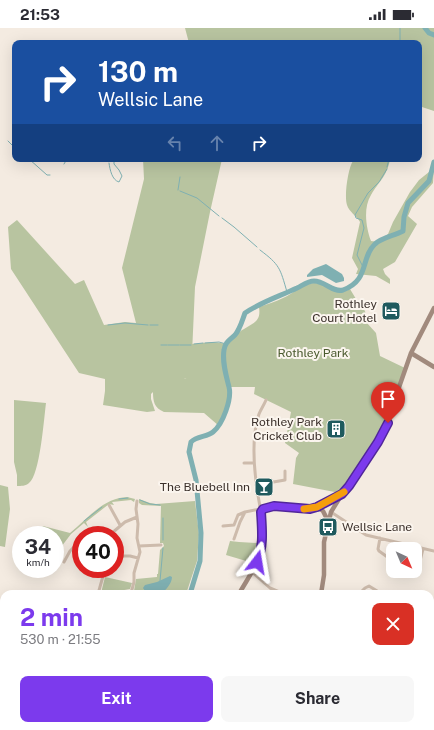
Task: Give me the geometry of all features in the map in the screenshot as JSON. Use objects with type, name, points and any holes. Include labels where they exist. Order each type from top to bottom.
[{"type":"street","points":[[322,590],[324,575],[324,542],[331,512],[342,494],[359,472],[383,433],[412,353],[434,308]]},
{"type":"street","points":[[412,353],[434,367]]},
{"type":"street","points":[[241,590],[257,562],[260,552],[261,509],[256,485],[254,463],[259,414],[266,400]]},
{"type":"street","points":[[244,463],[254,463]]},
{"type":"street","points":[[256,485],[285,480],[285,471]]},
{"type":"street","points":[[225,527],[235,524],[238,515],[245,512],[274,506],[304,510],[317,507],[342,494]]},
{"type":"street","points":[[133,590],[134,573],[140,552],[137,501]]},
{"type":"street","points":[[111,506],[120,525],[137,517]]},
{"type":"street","points":[[317,507],[323,511],[328,521]]},
{"type":"street","points":[[234,539],[245,512]]},
{"type":"street","points":[[331,512],[362,533],[434,551]]},
{"type":"street","points":[[380,538],[378,551],[386,556]]},
{"type":"street","points":[[139,546],[160,546]]},
{"type":"street","points":[[64,562],[68,559],[72,549]]},
{"type":"street","points":[[422,553],[423,549]]},
{"type":"street","points":[[124,556],[138,558]]},
{"type":"street","points":[[251,572],[270,588],[275,590]]},
{"type":"street","points":[[99,590],[102,578]]},
{"type":"street","points":[[363,590],[369,586],[376,590]]},
{"type":"green space","points":[[185,28],[434,28],[434,111],[422,107],[422,40],[188,40]]},
{"type":"green space","name":"Rothley Park","points":[[143,162],[221,162],[195,287],[192,344],[213,342],[228,344],[240,332],[256,321],[259,315],[259,307],[283,298],[310,283],[314,283],[324,285],[335,291],[350,289],[365,311],[367,323],[376,333],[380,356],[405,368],[383,430],[364,462],[340,493],[293,484],[296,458],[299,453],[285,443],[291,412],[254,394],[255,387],[229,387],[228,403],[222,422],[219,426],[204,413],[164,412],[155,404],[153,392],[151,394],[151,399],[155,411],[147,412],[103,405],[105,379],[79,373],[11,269],[8,227],[17,220],[75,284],[84,280],[104,325],[125,322],[136,323],[122,268],[144,179]]},
{"type":"green space","points":[[352,162],[389,162],[382,179],[368,200],[366,212],[371,241],[378,242],[388,234],[410,192],[419,180],[434,168],[433,183],[412,207],[408,216],[417,224],[395,262],[383,269],[385,274],[390,279],[390,284],[376,276],[356,274],[358,269],[352,258],[360,222],[351,212],[346,201],[346,189]]},
{"type":"green space","points":[[14,400],[46,403],[41,446],[36,469],[33,478],[29,483],[22,486],[17,486],[17,475],[14,462]]},
{"type":"green space","points":[[0,485],[8,487],[10,509],[5,547],[0,546]]},
{"type":"green space","points":[[127,497],[135,499],[134,502],[131,500],[112,502],[114,505],[109,504],[86,522],[88,526],[84,523],[78,526],[103,505],[118,498]]},
{"type":"green space","points":[[139,499],[156,504],[195,501],[199,534],[197,561],[187,590],[134,590],[136,579],[157,577],[160,550],[164,546],[163,543],[160,543],[161,506],[142,505],[139,503]]},
{"type":"green space","points":[[64,531],[70,533],[72,531],[64,543]]},
{"type":"green space","points":[[230,541],[257,543],[253,563],[226,555]]},
{"type":"green space","points":[[105,578],[132,583],[130,589],[102,590]]},
{"type":"water","points":[[326,264],[342,274],[344,281],[336,283],[322,275],[307,277],[313,269]]},
{"type":"water","points":[[170,576],[172,577],[170,584],[165,590],[144,590],[143,588],[145,585],[157,582]]},
{"type":"waterway","points":[[400,28],[400,40]]},
{"type":"waterway","points":[[425,28],[429,33],[434,35]]},
{"type":"waterway","points":[[8,141],[12,145]]},
{"type":"waterway","points":[[32,162],[47,175],[50,175]]},
{"type":"waterway","points":[[109,163],[113,177],[119,182],[122,176],[114,162]]},
{"type":"waterway","points":[[387,167],[388,162]]},
{"type":"waterway","points":[[191,590],[200,561],[201,533],[196,480],[189,452],[191,442],[213,432],[217,428],[226,411],[230,392],[224,364],[225,345],[237,333],[245,313],[264,302],[312,281],[322,283],[336,290],[343,290],[352,286],[361,275],[367,256],[375,244],[403,231],[404,217],[408,203],[429,181],[434,162]]},
{"type":"waterway","points":[[364,269],[357,255],[364,228],[362,220],[356,218],[355,215],[368,193],[379,182],[387,169]]},
{"type":"waterway","points":[[178,190],[180,177]]},
{"type":"waterway","points":[[180,191],[197,198],[219,216]]},
{"type":"waterway","points":[[222,218],[257,247]]},
{"type":"waterway","points":[[260,250],[272,260],[278,268],[283,277],[287,292]]},
{"type":"waterway","points":[[108,325],[125,323],[148,325]]},
{"type":"waterway","points":[[150,325],[158,325]]},
{"type":"waterway","points":[[205,343],[219,342],[226,344]]},
{"type":"waterway","points":[[194,344],[203,343]]},
{"type":"waterway","points":[[161,345],[167,345]]},
{"type":"waterway","points":[[168,345],[179,345]]},
{"type":"waterway","points":[[180,345],[191,345]]},
{"type":"waterway","points":[[119,499],[128,498]]},
{"type":"waterway","points":[[140,500],[150,504],[160,505]]},
{"type":"waterway","points":[[84,521],[102,507]]},
{"type":"waterway","points":[[163,518],[163,540]]},
{"type":"waterway","points":[[160,581],[163,548]]},
{"type":"slow traffic","points":[[304,509],[317,507],[344,492]]},
{"type":"place","name":"Rothley Court Hotel","points":[[391,311]]},
{"type":"place","name":"Rothley Park Cricket Club","points":[[336,429]]},
{"type":"place","name":"The Bluebell Inn","points":[[264,487]]},
{"type":"place","name":"Wellsic Lane","points":[[328,527]]},
{"type":"route","points":[[257,562],[262,542],[261,512],[263,509],[274,506],[304,510],[310,509],[342,494],[349,486],[378,442],[388,423]]}]
